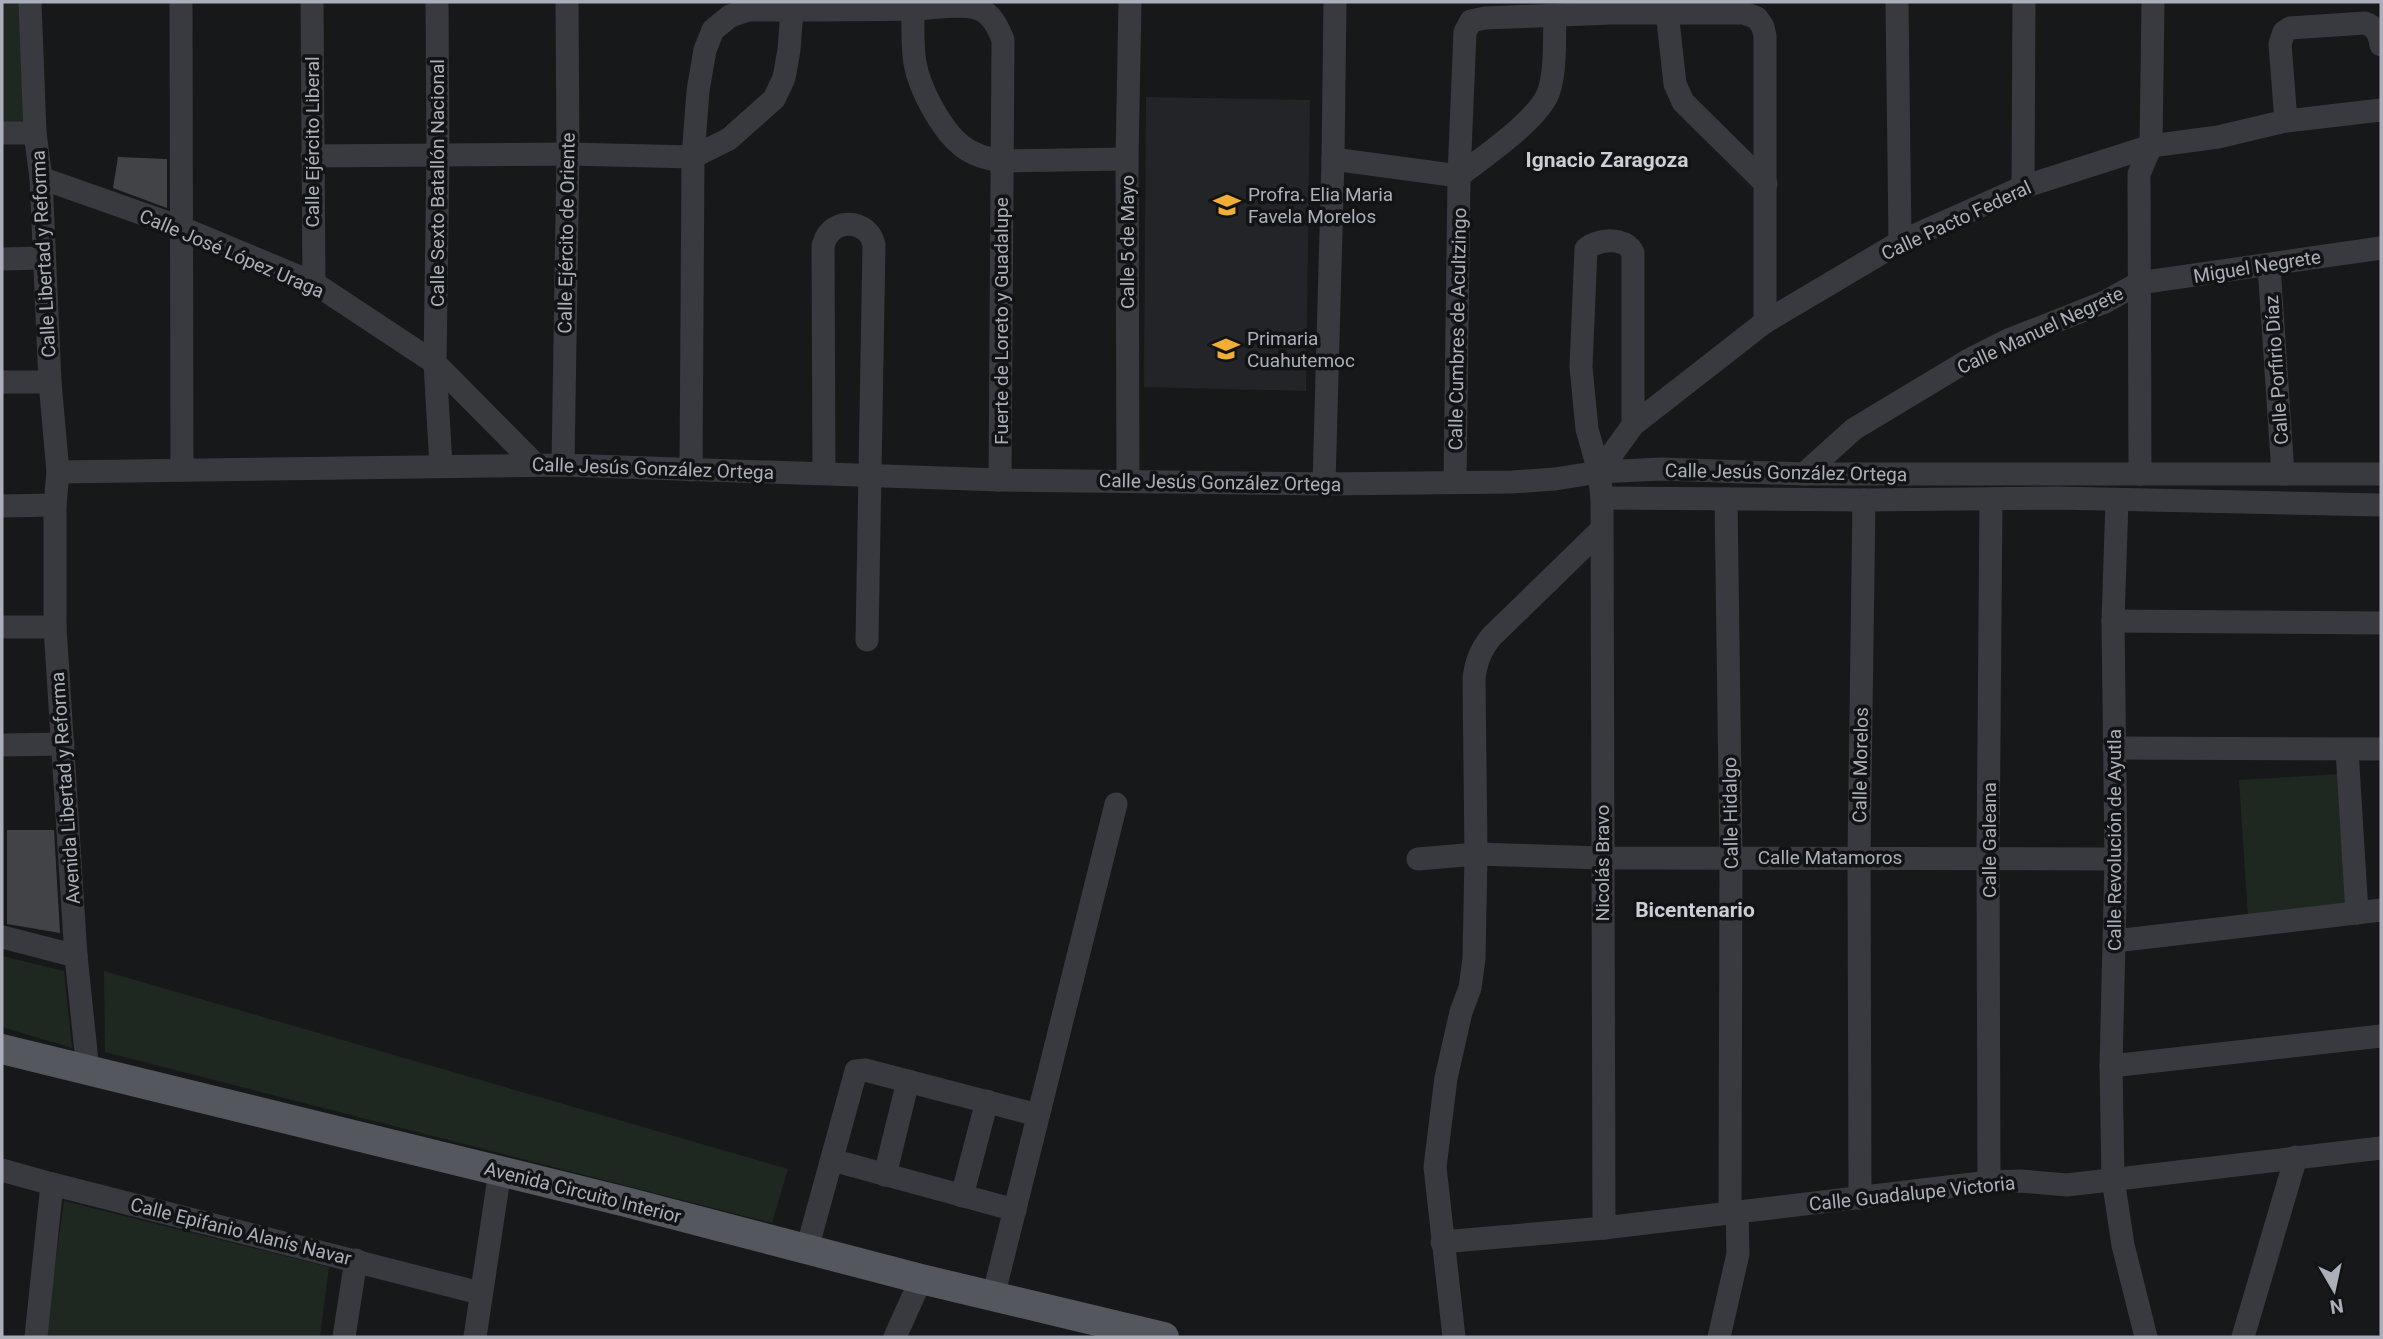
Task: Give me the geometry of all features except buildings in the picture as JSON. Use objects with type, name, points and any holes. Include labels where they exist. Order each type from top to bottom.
[{"type":"main road","name":"Avenida Circuito Interior","points":[[2,1049],[500,1171],[993,1297],[1164,1337]]},
{"type":"street","name":"Calle Libertad y Reforma","points":[[30,2],[35,133],[41,178],[50,382],[58,472],[55,505]]},
{"type":"street","points":[[181,2],[181,469]]},
{"type":"street","name":"Calle Ejército Liberal","points":[[312,2],[314,283]]},
{"type":"street","name":"Calle Sexto Batallón Nacional","points":[[437,2],[435,363],[441,466]]},
{"type":"street","name":"Calle Ejército de Oriente","points":[[563,464],[568,154],[567,2]]},
{"type":"street","name":"Calle 5 de Mayo","points":[[1128,481],[1127,159],[1130,2]]},
{"type":"street","points":[[1324,484],[1335,2]]},
{"type":"street","points":[[1897,2],[1900,242]]},
{"type":"street","points":[[2024,2],[2024,187]]},
{"type":"street","points":[[2140,474],[2139,174],[2151,146],[2152,2]]},
{"type":"street","name":"Fuerte de Loreto y Guadalupe","points":[[691,470],[693,157],[698,91],[705,50],[713,30],[730,16],[748,10],[792,10],[851,5],[913,9],[975,8],[989,15],[1003,40],[1000,480]]},
{"type":"street","name":"Calle Cumbres de Acultzingo","points":[[1455,482],[1459,176],[1465,32],[1471,21],[1485,18],[1555,16],[1611,7],[1667,12],[1744,13],[1756,18],[1763,27],[1765,37],[1765,322]]},
{"type":"street","points":[[913,9],[915,64],[924,93],[961,146],[984,158],[1002,161],[1127,159]]},
{"type":"street","points":[[312,156],[568,154],[693,157],[729,139],[774,99],[784,78],[792,10]]},
{"type":"street","points":[[1667,12],[1675,84],[1683,102],[1766,184]]},
{"type":"street","points":[[1333,159],[1459,176],[1531,118],[1548,93],[1552,79],[1555,16]]},
{"type":"street","points":[[2286,121],[2280,44],[2284,32],[2290,28],[2365,23],[2377,30],[2381,45]]},
{"type":"street","name":"Calle Pacto Federal","points":[[1599,472],[1633,425],[1765,322],[1900,242],[2024,187],[2151,146],[2218,137],[2286,121],[2381,110]]},
{"type":"street","points":[[2,133],[35,133]]},
{"type":"street","name":"Calle José López Uraga","points":[[41,178],[180,227],[314,283],[435,363],[535,464]]},
{"type":"street","points":[[824,473],[823,246],[827,235],[850,223],[863,227],[872,236],[874,245],[867,640]]},
{"type":"street","name":"Nicolás Bravo","points":[[1604,1228],[1602,498],[1599,472],[1587,429],[1581,367],[1585,253],[1590,245],[1619,240],[1626,243],[1633,253],[1633,425]]},
{"type":"street","name":"Miguel Negrete","points":[[2139,283],[2378,248]]},
{"type":"street","points":[[2,259],[44,258]]},
{"type":"street","name":"Calle Porfirio Díaz","points":[[2269,266],[2283,474]]},
{"type":"street","name":"Calle Manuel Negrete","points":[[1804,474],[1854,429],[1967,361],[2006,341],[2105,302],[2139,283]]},
{"type":"street","points":[[2,382],[50,382]]},
{"type":"street","name":"Calle Jesús González Ortega","points":[[58,472],[563,464],[1000,480],[1324,484],[1555,479],[1599,472],[1662,469],[1804,474],[2381,474]]},
{"type":"street","name":"Calle Jesús González Ortega","points":[[1602,498],[2118,500],[2381,505]]},
{"type":"street","name":"Calle Hidalgo","points":[[1719,1337],[1738,1254],[1734,1211],[1726,499]]},
{"type":"street","name":"Calle Galeana","points":[[1989,1182],[1991,499]]},
{"type":"street","name":"Calle Morelos","points":[[1860,1198],[1859,857],[1864,500]]},
{"type":"street","name":"Calle Revolución de Ayutla","points":[[2118,500],[2113,621],[2116,859],[2111,1066],[2113,1179],[2123,1245],[2146,1337]]},
{"type":"street","points":[[2,506],[55,505]]},
{"type":"street","name":"Avenida Libertad y Reforma","points":[[55,505],[55,627],[76,956],[88,1071]]},
{"type":"street","points":[[1454,1337],[1435,1167],[1446,1078],[1461,1012],[1470,988],[1474,959],[1476,663],[1481,650],[1601,530]]},
{"type":"street","points":[[2113,621],[2381,623]]},
{"type":"street","points":[[2,627],[55,627]]},
{"type":"street","points":[[2,745],[62,744]]},
{"type":"street","points":[[2114,748],[2381,749]]},
{"type":"street","points":[[2347,750],[2357,913]]},
{"type":"street","points":[[993,1297],[1116,804]]},
{"type":"street","name":"Calle Matamoros","points":[[1418,859],[1476,853],[1602,858],[2116,859]]},
{"type":"street","points":[[2115,941],[2381,910]]},
{"type":"street","points":[[2,937],[76,956]]},
{"type":"street","points":[[2111,1066],[2381,1036]]},
{"type":"street","points":[[807,1249],[856,1071],[864,1070],[1038,1115]]},
{"type":"street","points":[[886,1175],[908,1081]]},
{"type":"street","points":[[962,1196],[987,1101]]},
{"type":"street","name":"Calle Guadalupe Victoria","points":[[1442,1242],[1604,1228],[1989,1182],[2057,1185],[2381,1148]]},
{"type":"street","points":[[2243,1337],[2296,1157]]},
{"type":"street","points":[[832,1160],[1015,1210]]},
{"type":"street","name":"Calle Epifanio Alanís Navar","points":[[2,1170],[480,1293]]},
{"type":"street","points":[[475,1337],[500,1171]]},
{"type":"street","points":[[36,1337],[52,1184]]},
{"type":"street","points":[[344,1337],[356,1260]]},
{"type":"street","points":[[895,1337],[921,1279]]},
{"type":"shaded area","points":[[2,2],[20,2],[27,124],[2,124]]},
{"type":"shaded area","name":"Profra. Elia Maria Favela Morelos","points":[[1146,97],[1310,100],[1306,391],[1144,387]]},
{"type":"shaded area","points":[[2340,774],[2349,911],[2248,917],[2239,780]]},
{"type":"shaded area","points":[[2,956],[64,971],[72,1048],[2,1027]]},
{"type":"shaded area","points":[[104,971],[788,1169],[772,1223],[105,1052]]},
{"type":"shaded area","points":[[64,1201],[329,1267],[320,1337],[45,1337]]},
{"type":"place","name":"Profra. Elia Maria Favela Morelos","points":[[1227,205]]},
{"type":"place","name":"Primaria Cuahutemoc","points":[[1226,349]]},
{"type":"district","name":"Ignacio Zaragoza","points":[[1607,160]]},
{"type":"district","name":"Bicentenario","points":[[1695,910]]}]
